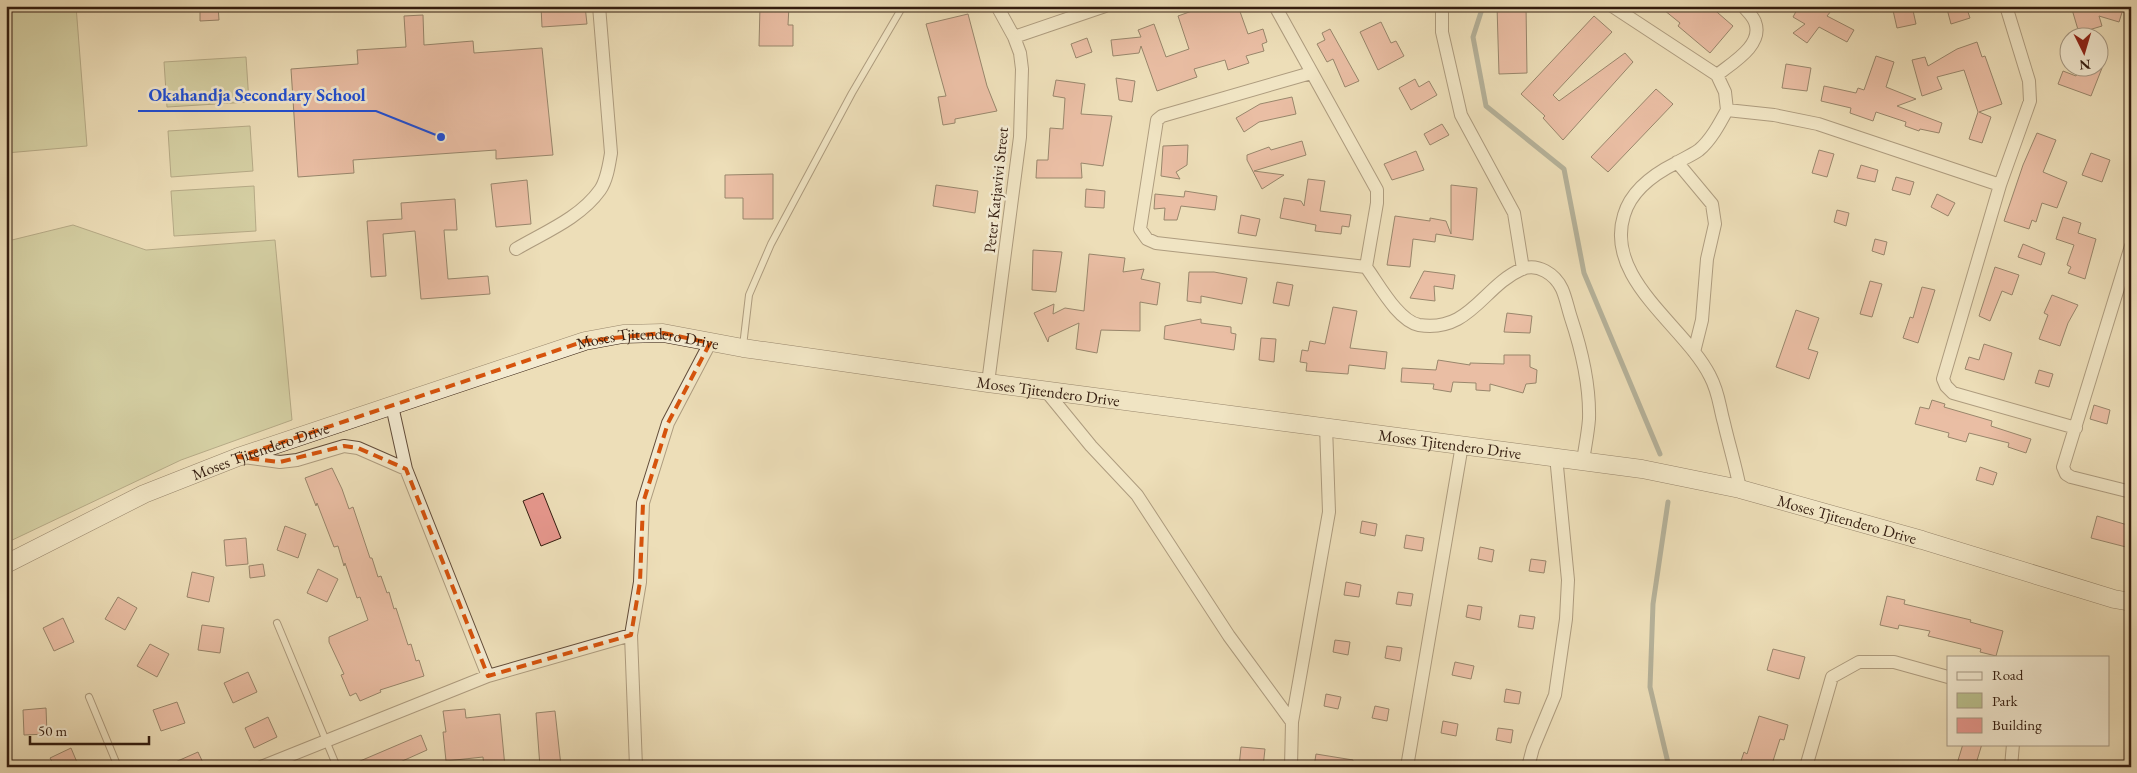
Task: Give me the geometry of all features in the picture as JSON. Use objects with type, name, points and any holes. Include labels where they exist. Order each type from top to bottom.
[{"type":"street","points":[[516,249],[577,214],[601,189],[609,168],[611,153],[599,6]]},
{"type":"street","name":"Peter Katjavivi Street","points":[[988,383],[1020,136],[1022,69],[1020,53],[1014,37],[997,6]]},
{"type":"street","points":[[1014,37],[1105,6]]},
{"type":"street","points":[[1276,6],[1311,73],[1377,190],[1377,203],[1366,267],[1402,316],[1417,325],[1454,322],[1472,310],[1502,282],[1523,269],[1539,267],[1552,276],[1562,288],[1585,361],[1589,418],[1583,461]]},
{"type":"street","points":[[1442,6],[1442,32],[1461,115],[1514,213],[1523,269]]},
{"type":"street","points":[[1612,6],[1717,75],[1725,92],[1727,110],[1720,125],[1699,150],[1661,171],[1636,192],[1624,216],[1621,247],[1628,270],[1709,373],[1719,394],[1723,422],[1733,454],[1740,489]]},
{"type":"street","points":[[1717,75],[1752,47],[1756,29],[1755,21],[1743,6]]},
{"type":"street","points":[[2006,6],[2031,91],[2030,101],[2000,185],[1943,379],[1946,386],[1953,393],[2076,428]]},
{"type":"street","points":[[1311,73],[1162,116],[1157,120],[1140,229],[1147,239],[1156,244],[1366,267]]},
{"type":"street","points":[[1727,110],[1774,115],[1818,124],[2000,185]]},
{"type":"street","points":[[1677,162],[1712,204],[1714,224],[1707,259],[1702,320],[1694,352]]},
{"type":"street","points":[[2131,246],[2063,467],[2066,474],[2072,477],[2131,492]]},
{"type":"street","name":"Moses Tjitendero Drive","points":[[6,564],[144,494],[238,457],[585,341],[623,334],[663,333],[710,343],[988,383],[1556,456],[1642,469],[1740,489],[1922,540],[2122,600],[2131,608]]},
{"type":"street","points":[[636,767],[631,635],[640,582],[642,502],[668,423],[710,343]]},
{"type":"street","points":[[1046,390],[1091,446],[1137,495],[1229,636],[1292,722]]},
{"type":"street","points":[[392,406],[406,469],[488,676]]},
{"type":"street","points":[[1291,767],[1292,722],[1329,512],[1326,426]]},
{"type":"street","points":[[1407,767],[1462,445]]},
{"type":"street","points":[[238,457],[280,462],[297,460],[344,446],[358,448],[406,469]]},
{"type":"street","points":[[1528,767],[1533,748],[1554,695],[1566,619],[1568,580],[1556,456]]},
{"type":"street","points":[[261,767],[488,676],[631,635]]},
{"type":"street","points":[[1806,767],[1832,677],[1859,662],[1894,662],[1947,677]]},
{"type":"street","points":[[2012,767],[2013,746]]},
{"type":"lane","points":[[743,348],[749,294],[771,244],[852,93],[903,6]]},
{"type":"lane","points":[[277,623],[336,767]]},
{"type":"lane","points":[[89,697],[118,767]]},
{"type":"highlighted area","points":[[663,333],[710,343],[668,423],[643,503],[640,582],[631,635],[488,676],[406,469],[358,448],[344,446],[280,462],[238,457],[585,341]]},
{"type":"green space","points":[[6,6],[76,6],[87,146],[6,153]]},
{"type":"green space","points":[[246,57],[249,102],[167,107],[164,62]]},
{"type":"green space","points":[[250,126],[253,171],[171,177],[168,131]]},
{"type":"green space","points":[[254,186],[256,231],[174,236],[171,191]]},
{"type":"green space","points":[[73,225],[146,250],[275,240],[292,420],[181,460],[6,543],[6,238],[12,240]]},
{"type":"building","points":[[200,6],[218,6],[219,20],[200,21]]},
{"type":"building","points":[[541,6],[585,6],[587,24],[542,27]]},
{"type":"building","points":[[760,6],[789,6],[788,25],[793,25],[793,46],[759,46]]},
{"type":"building","points":[[1206,6],[1238,6],[1248,34],[1263,29],[1267,42],[1262,44],[1264,51],[1246,56],[1249,63],[1228,70],[1225,60],[1194,69],[1197,77],[1157,91],[1141,46],[1139,53],[1113,56],[1111,40],[1141,37],[1138,30],[1154,24],[1166,57],[1189,49],[1178,16]]},
{"type":"building","points":[[1497,6],[1526,6],[1527,73],[1499,74]]},
{"type":"building","points":[[1659,6],[1710,6],[1733,26],[1710,53],[1678,26],[1680,23]]},
{"type":"building","points":[[1799,6],[1835,6],[1827,16],[1854,30],[1847,42],[1819,27],[1807,43],[1793,33],[1805,24],[1793,17]]},
{"type":"building","points":[[1892,6],[1912,6],[1916,24],[1897,28]]},
{"type":"building","points":[[1956,6],[1966,6],[1970,18],[1951,24],[1947,9]]},
{"type":"building","points":[[2071,6],[2124,6],[2119,22],[2099,16],[2102,26],[2078,28]]},
{"type":"building","points":[[968,14],[987,86],[997,111],[955,119],[955,123],[943,125],[938,97],[946,96],[926,24]]},
{"type":"building","points":[[423,15],[424,45],[473,41],[474,53],[542,48],[553,155],[496,159],[496,150],[353,160],[354,173],[298,177],[291,69],[358,64],[357,50],[406,47],[404,16]]},
{"type":"building","points":[[1594,16],[1612,32],[1553,95],[1559,101],[1625,53],[1633,62],[1563,140],[1543,118],[1545,116],[1521,94]]},
{"type":"building","points":[[1381,22],[1391,43],[1396,41],[1404,56],[1378,70],[1360,32]]},
{"type":"building","points":[[1330,29],[1359,81],[1345,87],[1333,59],[1327,62],[1317,44],[1325,40],[1322,33]]},
{"type":"building","points":[[1087,38],[1092,52],[1076,58],[1071,44]]},
{"type":"building","points":[[1977,42],[1982,57],[1985,56],[2002,104],[1979,112],[1991,117],[1982,143],[1969,139],[1978,112],[1964,70],[1937,77],[1942,89],[1922,96],[1912,60],[1925,57],[1928,66],[1957,49]]},
{"type":"building","points":[[1876,56],[1894,62],[1886,87],[1916,99],[1897,106],[1942,123],[1939,133],[1920,129],[1919,131],[1905,126],[1906,122],[1876,112],[1873,121],[1850,113],[1851,108],[1821,101],[1824,86],[1856,93],[1858,88],[1864,90]]},
{"type":"building","points":[[1786,64],[1811,68],[1807,91],[1782,88]]},
{"type":"building","points":[[1116,78],[1135,81],[1132,102],[1119,100]]},
{"type":"building","points":[[2060,78],[2098,78],[2091,96],[2058,84]]},
{"type":"building","points":[[1415,79],[1419,87],[1429,81],[1437,95],[1411,110],[1399,88]]},
{"type":"building","points":[[1056,80],[1085,84],[1081,114],[1112,116],[1103,166],[1081,163],[1082,178],[1036,178],[1037,160],[1048,160],[1050,128],[1063,129],[1065,98],[1053,96]]},
{"type":"building","points":[[1656,89],[1673,104],[1608,172],[1591,157]]},
{"type":"building","points":[[1292,97],[1296,114],[1259,122],[1244,132],[1236,118],[1260,104]]},
{"type":"building","points":[[1442,124],[1449,135],[1430,145],[1424,134]]},
{"type":"building","points":[[2037,133],[2056,140],[2043,172],[2067,182],[2057,208],[2042,203],[2036,222],[2032,220],[2029,229],[2004,221],[2023,165]]},
{"type":"building","points":[[1302,141],[1306,155],[1254,171],[1284,175],[1262,189],[1247,160],[1247,155],[1269,147],[1271,150]]},
{"type":"building","points":[[1188,145],[1187,165],[1176,172],[1180,179],[1161,176],[1163,146]]},
{"type":"building","points":[[1819,150],[1834,154],[1827,177],[1812,173]]},
{"type":"building","points":[[1416,151],[1424,170],[1392,180],[1384,164]]},
{"type":"building","points":[[2091,153],[2110,160],[2102,182],[2082,175]]},
{"type":"building","points":[[1861,165],[1878,170],[1875,182],[1857,178]]},
{"type":"building","points":[[773,174],[773,219],[743,219],[743,198],[725,198],[725,175]]},
{"type":"building","points":[[1896,177],[1914,182],[1910,195],[1892,190]]},
{"type":"building","points":[[1308,179],[1325,181],[1320,211],[1351,215],[1349,227],[1342,226],[1341,234],[1315,231],[1316,225],[1280,218],[1284,198],[1301,201],[1304,206]]},
{"type":"building","points":[[527,180],[531,224],[496,227],[491,184]]},
{"type":"building","points":[[936,185],[978,191],[975,213],[933,206]]},
{"type":"building","points":[[1451,185],[1477,188],[1473,240],[1436,234],[1435,242],[1413,239],[1410,267],[1387,265],[1395,216],[1430,221],[1430,218],[1446,221],[1451,234]]},
{"type":"building","points":[[1086,189],[1105,191],[1104,208],[1085,207]]},
{"type":"building","points":[[1185,191],[1217,196],[1215,210],[1181,206],[1177,220],[1164,220],[1165,208],[1154,209],[1155,194],[1184,197]]},
{"type":"building","points":[[1937,194],[1955,203],[1948,216],[1931,207]]},
{"type":"building","points":[[455,199],[457,230],[444,230],[448,279],[488,276],[490,294],[421,299],[415,231],[383,234],[386,276],[371,277],[367,221],[402,219],[401,203]]},
{"type":"building","points":[[1837,210],[1849,213],[1846,226],[1834,222]]},
{"type":"building","points":[[1241,215],[1260,219],[1256,236],[1238,233]]},
{"type":"building","points":[[2063,217],[2081,223],[2078,233],[2096,239],[2085,279],[2068,273],[2071,267],[2067,265],[2074,245],[2056,239]]},
{"type":"building","points":[[1875,239],[1887,242],[1884,255],[1872,251]]},
{"type":"building","points":[[2023,244],[2045,253],[2041,265],[2018,257]]},
{"type":"building","points":[[1033,250],[1062,252],[1056,292],[1032,290]]},
{"type":"building","points":[[1089,254],[1125,258],[1123,272],[1144,269],[1141,279],[1160,283],[1157,305],[1140,302],[1140,331],[1101,330],[1097,353],[1076,349],[1079,323],[1049,337],[1048,342],[1034,313],[1054,304],[1053,314],[1065,308],[1084,311]]},
{"type":"building","points":[[1995,267],[2019,275],[2012,295],[2002,291],[1990,321],[1979,316]]},
{"type":"building","points":[[1424,271],[1455,275],[1453,289],[1434,286],[1435,301],[1410,298]]},
{"type":"building","points":[[1189,272],[1214,272],[1247,278],[1242,304],[1201,296],[1201,303],[1187,301]]},
{"type":"building","points":[[1870,281],[1882,284],[1872,317],[1860,314]]},
{"type":"building","points":[[1277,282],[1293,285],[1289,306],[1273,303]]},
{"type":"building","points":[[1922,287],[1935,290],[1918,343],[1903,338],[1910,317],[1913,318]]},
{"type":"building","points":[[2052,295],[2078,305],[2068,323],[2060,346],[2039,339],[2048,315],[2044,313]]},
{"type":"building","points":[[1333,307],[1357,311],[1350,348],[1387,352],[1385,369],[1349,365],[1348,374],[1306,371],[1307,363],[1300,362],[1302,350],[1308,351],[1310,341],[1325,344]]},
{"type":"building","points":[[1796,310],[1819,318],[1808,349],[1818,352],[1809,379],[1776,367]]},
{"type":"building","points":[[1507,313],[1532,316],[1530,333],[1504,332]]},
{"type":"building","points":[[1201,319],[1201,323],[1231,327],[1231,333],[1236,334],[1234,350],[1164,339],[1165,326]]},
{"type":"building","points":[[1261,338],[1276,339],[1274,362],[1259,360]]},
{"type":"building","points":[[1984,344],[2012,353],[2004,380],[1965,369],[1969,357],[1979,360]]},
{"type":"building","points":[[1504,355],[1530,355],[1530,367],[1537,370],[1536,383],[1526,384],[1523,393],[1490,384],[1490,391],[1476,390],[1476,383],[1453,382],[1451,392],[1433,389],[1434,384],[1401,382],[1402,368],[1436,370],[1438,360],[1470,365],[1470,363],[1504,364]]},
{"type":"building","points":[[2039,370],[2053,374],[2049,387],[2035,383]]},
{"type":"building","points":[[1932,400],[1945,404],[1944,407],[1992,421],[1991,426],[2031,439],[2026,453],[2008,447],[2009,443],[1969,433],[1966,442],[1948,437],[1949,433],[1915,424],[1920,407],[1929,409]]},
{"type":"building","points":[[2094,405],[2110,410],[2107,424],[2090,419]]},
{"type":"building","points":[[1980,467],[1997,473],[1993,485],[1976,480]]},
{"type":"building","points":[[332,468],[349,509],[353,507],[370,558],[372,558],[378,577],[381,576],[387,593],[389,592],[408,645],[411,644],[416,661],[419,660],[424,676],[380,690],[381,692],[360,701],[356,693],[350,696],[341,675],[344,674],[329,642],[329,637],[368,620],[360,597],[357,598],[345,563],[344,566],[338,546],[334,547],[305,478]]},
{"type":"building","points":[[543,493],[561,538],[541,546],[523,501]]},
{"type":"building","points":[[2097,516],[2131,526],[2126,547],[2091,538]]},
{"type":"building","points":[[1362,521],[1377,524],[1375,536],[1360,533]]},
{"type":"building","points":[[285,526],[306,534],[298,558],[277,550]]},
{"type":"building","points":[[1406,535],[1424,538],[1422,551],[1404,548]]},
{"type":"building","points":[[246,538],[248,564],[226,566],[224,540]]},
{"type":"building","points":[[1480,547],[1494,550],[1492,562],[1478,559]]},
{"type":"building","points":[[1531,559],[1546,561],[1544,573],[1529,571]]},
{"type":"building","points":[[263,564],[265,576],[250,578],[249,566]]},
{"type":"building","points":[[318,569],[338,579],[327,602],[307,593]]},
{"type":"building","points":[[192,572],[214,577],[209,602],[187,597]]},
{"type":"building","points":[[1346,582],[1361,585],[1359,597],[1344,595]]},
{"type":"building","points":[[1398,592],[1413,594],[1411,606],[1396,604]]},
{"type":"building","points":[[1887,596],[1905,600],[1904,604],[1971,620],[1970,622],[2003,631],[1996,656],[1980,652],[1981,649],[1928,636],[1930,631],[1899,625],[1898,629],[1880,625]]},
{"type":"building","points":[[118,597],[137,608],[125,630],[105,619]]},
{"type":"building","points":[[1468,605],[1482,607],[1480,620],[1466,617]]},
{"type":"building","points":[[1520,615],[1535,617],[1533,629],[1518,627]]},
{"type":"building","points":[[63,618],[74,642],[54,651],[43,628]]},
{"type":"building","points":[[202,625],[224,628],[220,653],[198,650]]},
{"type":"building","points":[[1335,640],[1350,642],[1348,655],[1333,652]]},
{"type":"building","points":[[150,644],[169,654],[157,677],[137,666]]},
{"type":"building","points":[[1387,646],[1402,648],[1400,661],[1385,658]]},
{"type":"building","points":[[1773,649],[1805,657],[1799,679],[1767,670]]},
{"type":"building","points":[[1455,662],[1474,666],[1471,679],[1452,675]]},
{"type":"building","points":[[248,672],[257,692],[233,703],[224,683]]},
{"type":"building","points":[[1506,689],[1521,692],[1519,704],[1504,702]]},
{"type":"building","points":[[1326,694],[1341,697],[1338,709],[1324,706]]},
{"type":"building","points":[[177,702],[185,723],[161,731],[153,710]]},
{"type":"building","points":[[1375,706],[1389,709],[1387,721],[1372,718]]},
{"type":"building","points":[[46,708],[47,734],[24,735],[23,710]]},
{"type":"building","points":[[465,709],[466,718],[500,714],[505,767],[484,767],[483,757],[446,761],[443,732],[446,732],[443,711]]},
{"type":"building","points":[[555,711],[561,766],[540,767],[536,713]]},
{"type":"building","points":[[1759,716],[1788,725],[1784,740],[1780,739],[1773,761],[1780,763],[1780,767],[1739,767],[1744,752],[1747,754]]},
{"type":"building","points":[[268,717],[277,737],[254,748],[245,728]]},
{"type":"building","points":[[1443,721],[1458,724],[1456,736],[1441,733]]},
{"type":"building","points":[[1498,728],[1513,730],[1511,743],[1496,740]]},
{"type":"building","points":[[421,735],[427,750],[389,767],[346,767]]},
{"type":"building","points":[[1962,746],[1981,746],[1975,767],[1956,767]]},
{"type":"building","points":[[1241,747],[1265,749],[1263,767],[1239,767]]},
{"type":"building","points":[[71,748],[79,767],[55,767],[50,758]]},
{"type":"building","points":[[198,752],[205,767],[164,767]]},
{"type":"building","points":[[1316,754],[1353,760],[1353,767],[1314,767]]},
{"type":"waterway","points":[[1483,6],[1473,37],[1486,106],[1564,169],[1584,273],[1660,454]]},
{"type":"waterway","points":[[1668,502],[1653,604],[1650,687],[1669,767]]},
{"type":"place","name":"Okahandja Secondary School","points":[[441,137]]}]
